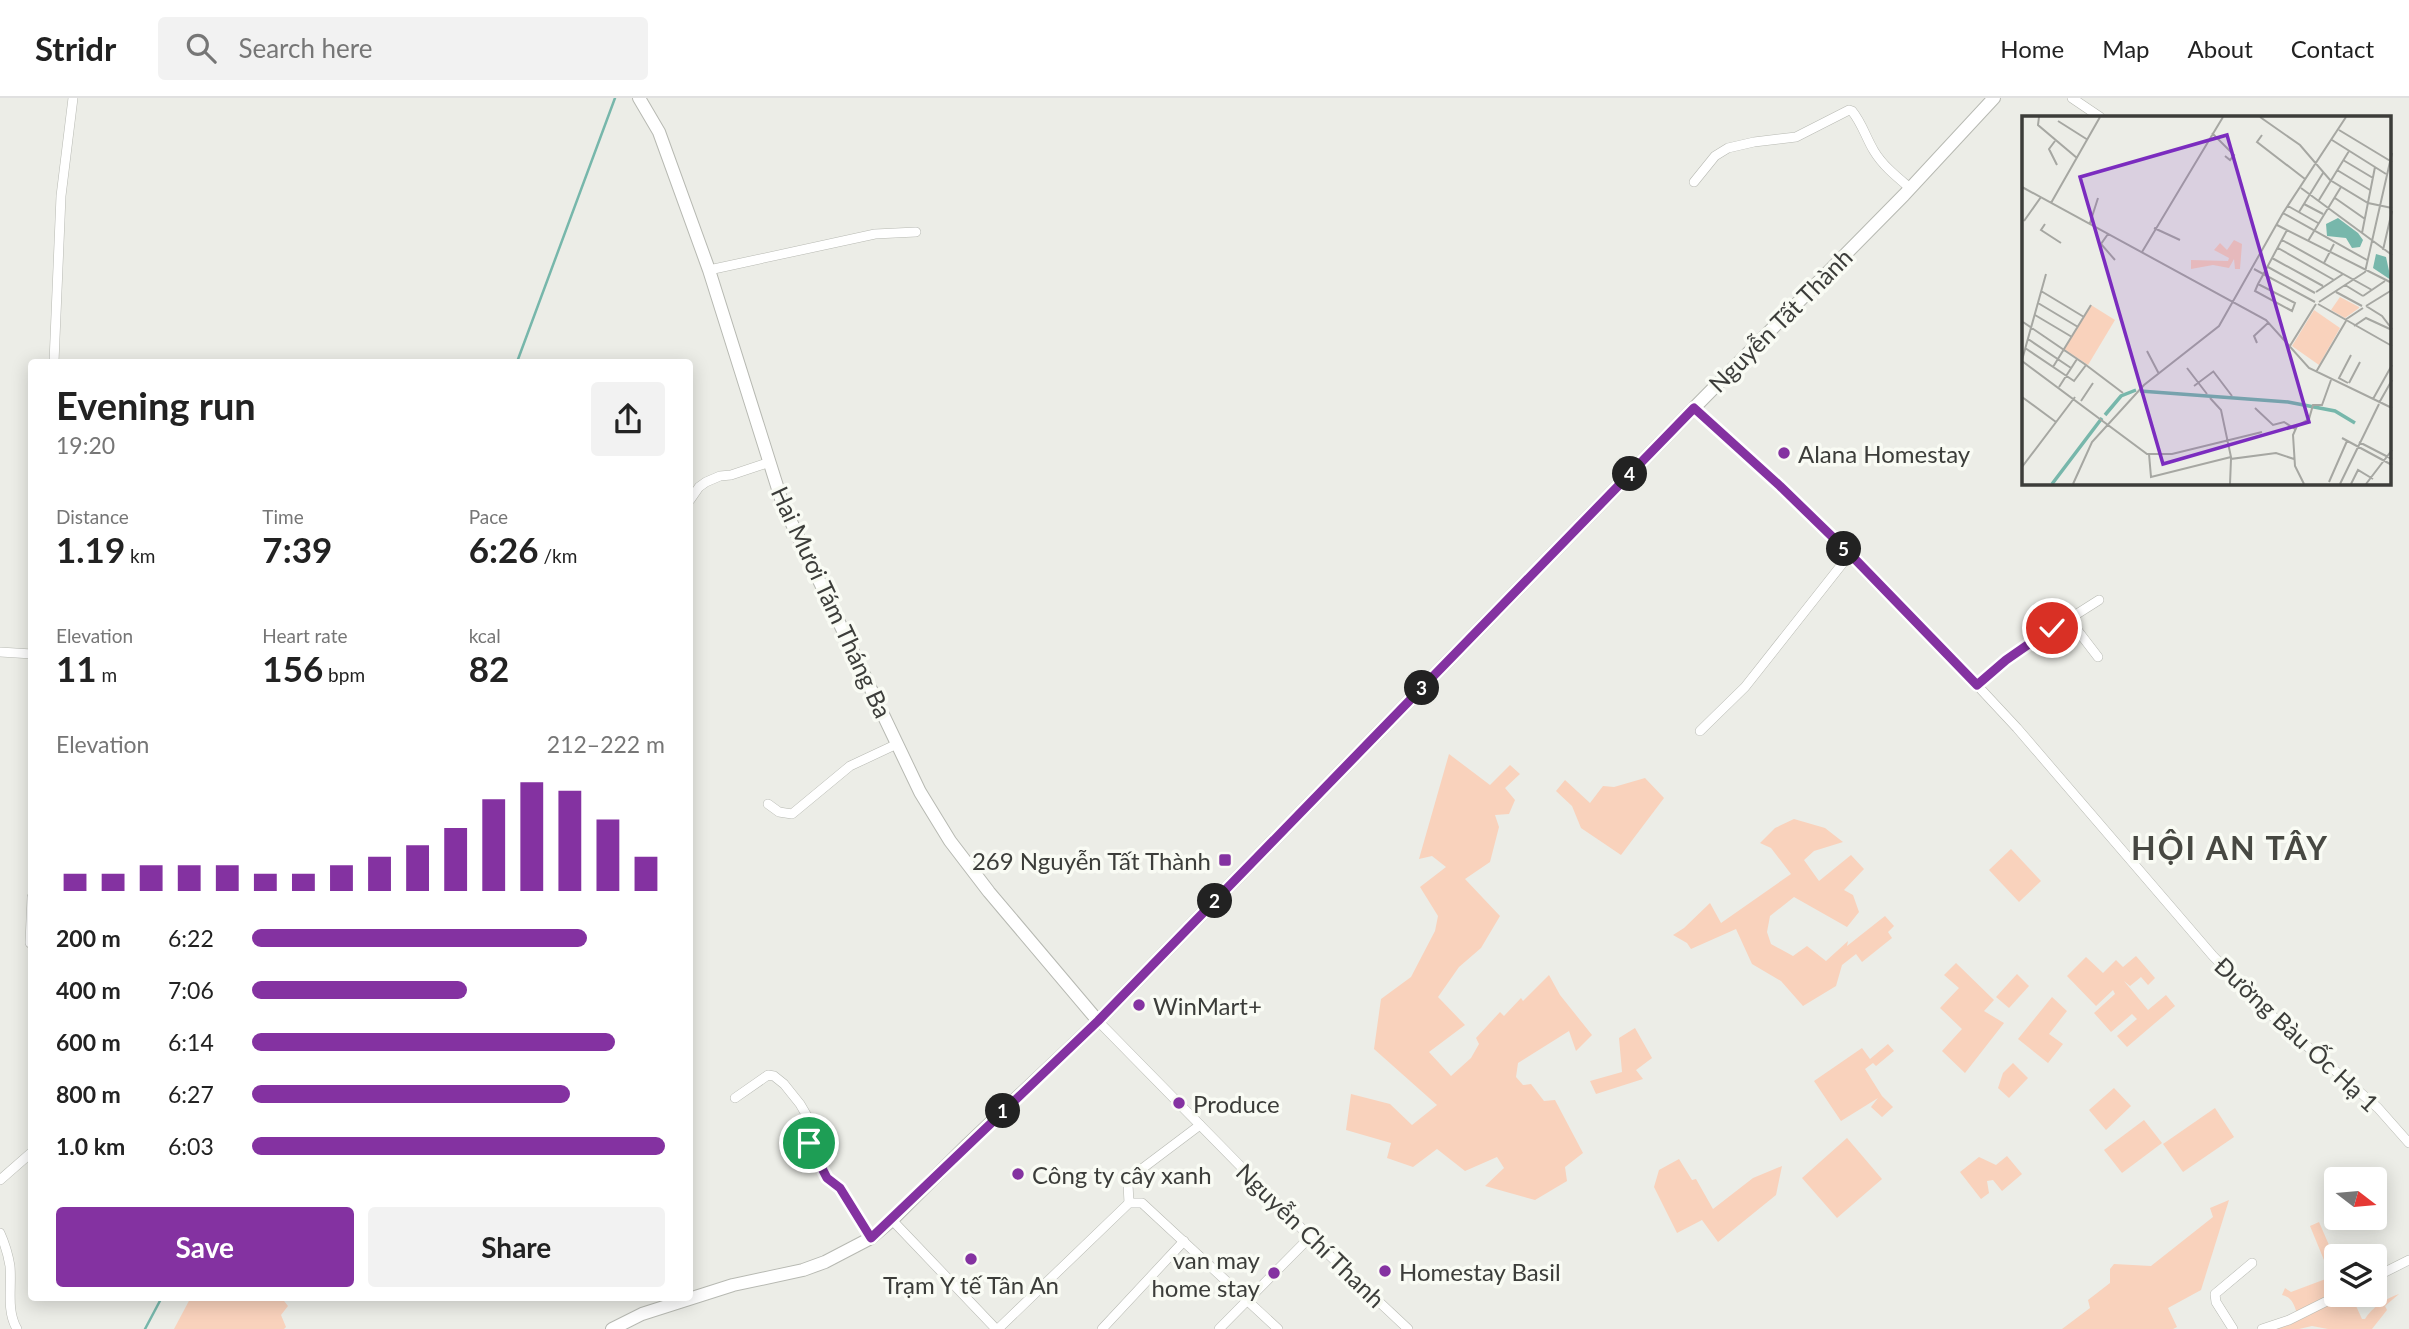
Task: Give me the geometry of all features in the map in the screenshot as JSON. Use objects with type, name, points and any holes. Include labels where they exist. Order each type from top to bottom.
[{"type":"main road","name":"Hai Mươi Tám Tháng Ba","points":[[639,98],[659,132],[709,270],[783,505],[920,792],[950,841],[989,892],[1098,1021]]},
{"type":"main road","name":"Nguyễn Tất Thành","points":[[693,1298],[733,1285],[803,1270],[840,1256],[871,1238],[892,1220],[1098,1021],[1910,188],[1994,98]]},
{"type":"main road","name":"Nguyễn Tất Thành","points":[[618,1328],[642,1314],[683,1301]]},
{"type":"street","points":[[2071,98],[2098,116]]},
{"type":"street","points":[[54,359],[61,196],[73,99]]},
{"type":"street","points":[[1694,182],[1721,151],[1745,143],[1796,137],[1849,110],[1860,122],[1872,148],[1883,163],[1910,188]]},
{"type":"street","points":[[709,270],[875,234],[916,232]]},
{"type":"street","name":"Đường Bàu Ốc Hạ 1","points":[[1694,408],[1850,554],[1977,685],[2213,956],[2278,1021],[2378,1108],[2409,1143]]},
{"type":"street","points":[[693,498],[699,487],[706,482],[770,462]]},
{"type":"street","points":[[1700,731],[1723,711],[1751,680],[1850,554]]},
{"type":"street","points":[[1977,685],[2006,660],[2099,600]]},
{"type":"street","points":[[2068,618],[2098,657]]},
{"type":"street","points":[[0,652],[28,654]]},
{"type":"street","points":[[768,804],[779,813],[792,814],[850,766],[897,744]]},
{"type":"street","name":"Nguyễn Chí Thanh","points":[[1098,1021],[1310,1237],[1408,1329]]},
{"type":"street","points":[[735,1098],[771,1074],[790,1091],[807,1116],[809,1143],[827,1178],[840,1188],[871,1238]]},
{"type":"street","points":[[1129,1203],[1128,1184],[1131,1177],[1200,1125]]},
{"type":"street","points":[[0,1180],[28,1156]]},
{"type":"street","points":[[892,1220],[997,1329],[1129,1203],[1142,1203],[1278,1329]]},
{"type":"street","points":[[0,1233],[10,1267],[12,1321],[17,1329]]},
{"type":"street","points":[[1219,1329],[1310,1237]]},
{"type":"street","points":[[1102,1329],[1184,1241]]},
{"type":"street","points":[[2387,1271],[2409,1260]]},
{"type":"street","points":[[2233,1329],[2216,1302],[2215,1294],[2252,1263]]},
{"type":"street","points":[[2262,1329],[2289,1320],[2324,1302]]},
{"type":"shaded area","points":[[1449,754],[1490,785],[1510,765],[1520,774],[1505,788],[1515,800],[1509,814],[1495,815],[1499,827],[1490,862],[1465,879],[1500,916],[1481,948],[1459,967],[1438,997],[1465,1025],[1429,1052],[1451,1076],[1471,1058],[1479,1044],[1476,1038],[1500,1012],[1504,1016],[1549,975],[1560,995],[1592,1035],[1576,1051],[1569,1031],[1518,1063],[1516,1077],[1523,1085],[1531,1084],[1544,1101],[1555,1100],[1583,1153],[1565,1167],[1567,1181],[1535,1200],[1485,1186],[1504,1168],[1497,1157],[1465,1171],[1437,1149],[1413,1167],[1387,1158],[1391,1143],[1346,1130],[1351,1094],[1390,1104],[1412,1125],[1437,1105],[1374,1049],[1381,999],[1411,977],[1435,931],[1438,916],[1420,887],[1446,867],[1432,856],[1419,859]]},
{"type":"shaded area","points":[[1645,778],[1664,798],[1621,855],[1581,828],[1572,806],[1556,791],[1565,780],[1590,803],[1603,786],[1614,787]]},
{"type":"shaded area","points":[[1794,819],[1825,828],[1843,842],[1814,851],[1804,860],[1819,881],[1851,855],[1864,869],[1844,890],[1853,895],[1859,912],[1847,927],[1794,897],[1770,916],[1767,932],[1771,944],[1793,956],[1807,946],[1826,961],[1848,941],[1847,946],[1885,916],[1894,926],[1888,932],[1892,938],[1862,962],[1856,954],[1842,965],[1836,986],[1803,1006],[1781,981],[1752,964],[1736,929],[1691,949],[1687,943],[1673,935],[1710,903],[1721,923],[1791,874],[1771,848],[1760,843],[1775,828]]},
{"type":"shaded area","points":[[2011,849],[2041,881],[2019,902],[1989,870]]},
{"type":"shaded area","points":[[2136,956],[2155,978],[2148,985],[2141,977],[2130,986],[2124,981],[2148,1010],[2166,995],[2175,1006],[2127,1047],[2117,1036],[2137,1019],[2132,1014],[2111,1032],[2094,1013],[2115,994],[2113,990],[2096,1006],[2067,976],[2086,957],[2103,973],[2116,960],[2123,967]]},
{"type":"shaded area","points":[[1956,963],[1994,1000],[1984,1011],[2004,1023],[1965,1073],[1942,1051],[1962,1029],[1940,1008],[1959,988],[1944,975]]},
{"type":"shaded area","points":[[2017,974],[2029,986],[2009,1008],[1996,997]]},
{"type":"shaded area","points":[[2052,997],[2067,1011],[2049,1034],[2063,1044],[2048,1063],[2018,1039]]},
{"type":"shaded area","points":[[1635,1028],[1652,1058],[1636,1070],[1643,1079],[1596,1094],[1590,1081],[1622,1072],[1619,1038]]},
{"type":"shaded area","points":[[1888,1044],[1894,1051],[1876,1066],[1873,1063],[1865,1069],[1882,1096],[1893,1107],[1882,1117],[1871,1107],[1878,1098],[1841,1121],[1814,1081],[1862,1048],[1870,1059]]},
{"type":"shaded area","points":[[2013,1063],[2028,1078],[2009,1098],[1998,1088],[2003,1073]]},
{"type":"shaded area","points":[[2114,1088],[2131,1106],[2106,1130],[2089,1110]]},
{"type":"shaded area","points":[[2215,1108],[2234,1137],[2183,1172],[2163,1144]]},
{"type":"shaded area","points":[[2144,1120],[2162,1143],[2122,1173],[2104,1150]]},
{"type":"shaded area","points":[[1847,1138],[1882,1179],[1837,1218],[1802,1178]]},
{"type":"shaded area","points":[[2007,1156],[2022,1174],[2002,1191],[1993,1180],[1987,1181],[1989,1193],[1981,1199],[1960,1172],[1979,1157],[1996,1165]]},
{"type":"shaded area","points":[[1679,1159],[1692,1180],[1696,1179],[1713,1209],[1753,1178],[1782,1166],[1776,1195],[1718,1242],[1702,1220],[1677,1233],[1654,1187],[1659,1170]]},
{"type":"shaded area","points":[[2229,1200],[2201,1290],[2168,1308],[2177,1327],[2062,1329],[2090,1308],[2088,1300],[2110,1283],[2110,1269],[2114,1264],[2151,1266],[2213,1217],[2210,1208]]},
{"type":"shaded area","points":[[2319,1222],[2329,1244],[2324,1244],[2324,1260],[2310,1226]]},
{"type":"shaded area","points":[[2324,1280],[2324,1307],[2356,1307],[2362,1319],[2376,1307],[2386,1307],[2387,1310],[2372,1329],[2328,1329],[2312,1326],[2299,1329],[2264,1329],[2297,1313],[2290,1299],[2282,1295],[2285,1288],[2291,1292]]},
{"type":"shaded area","points":[[2399,1294],[2387,1304],[2387,1299]]},
{"type":"shaded area","points":[[189,1301],[284,1301],[288,1306],[281,1315],[286,1327],[284,1329],[174,1329]]},
{"type":"waterway","points":[[518,359],[615,98]]},
{"type":"waterway","points":[[145,1329],[160,1301]]},
{"type":"place","name":"Alana Homestay","points":[[1784,453]]},
{"type":"place","name":"269 Nguyễn Tất Thành","points":[[1225,860]]},
{"type":"place","name":"WinMart+","points":[[1139,1005]]},
{"type":"place","name":"Produce","points":[[1179,1103]]},
{"type":"place","name":"Công ty cây xanh","points":[[1018,1174]]},
{"type":"place","name":"Trạm Y tế Tân An","points":[[971,1259]]},
{"type":"place","name":"Homestay Basil","points":[[1385,1271]]},
{"type":"place","name":"van may home stay","points":[[1274,1273]]},
{"type":"district","name":"HỘI AN TÂY","points":[[2230,847]]},
{"type":"route","points":[[809,1143],[827,1178],[840,1188],[871,1238],[1098,1021],[1694,408],[1850,554],[1977,685],[2006,660],[2052,628]]}]
